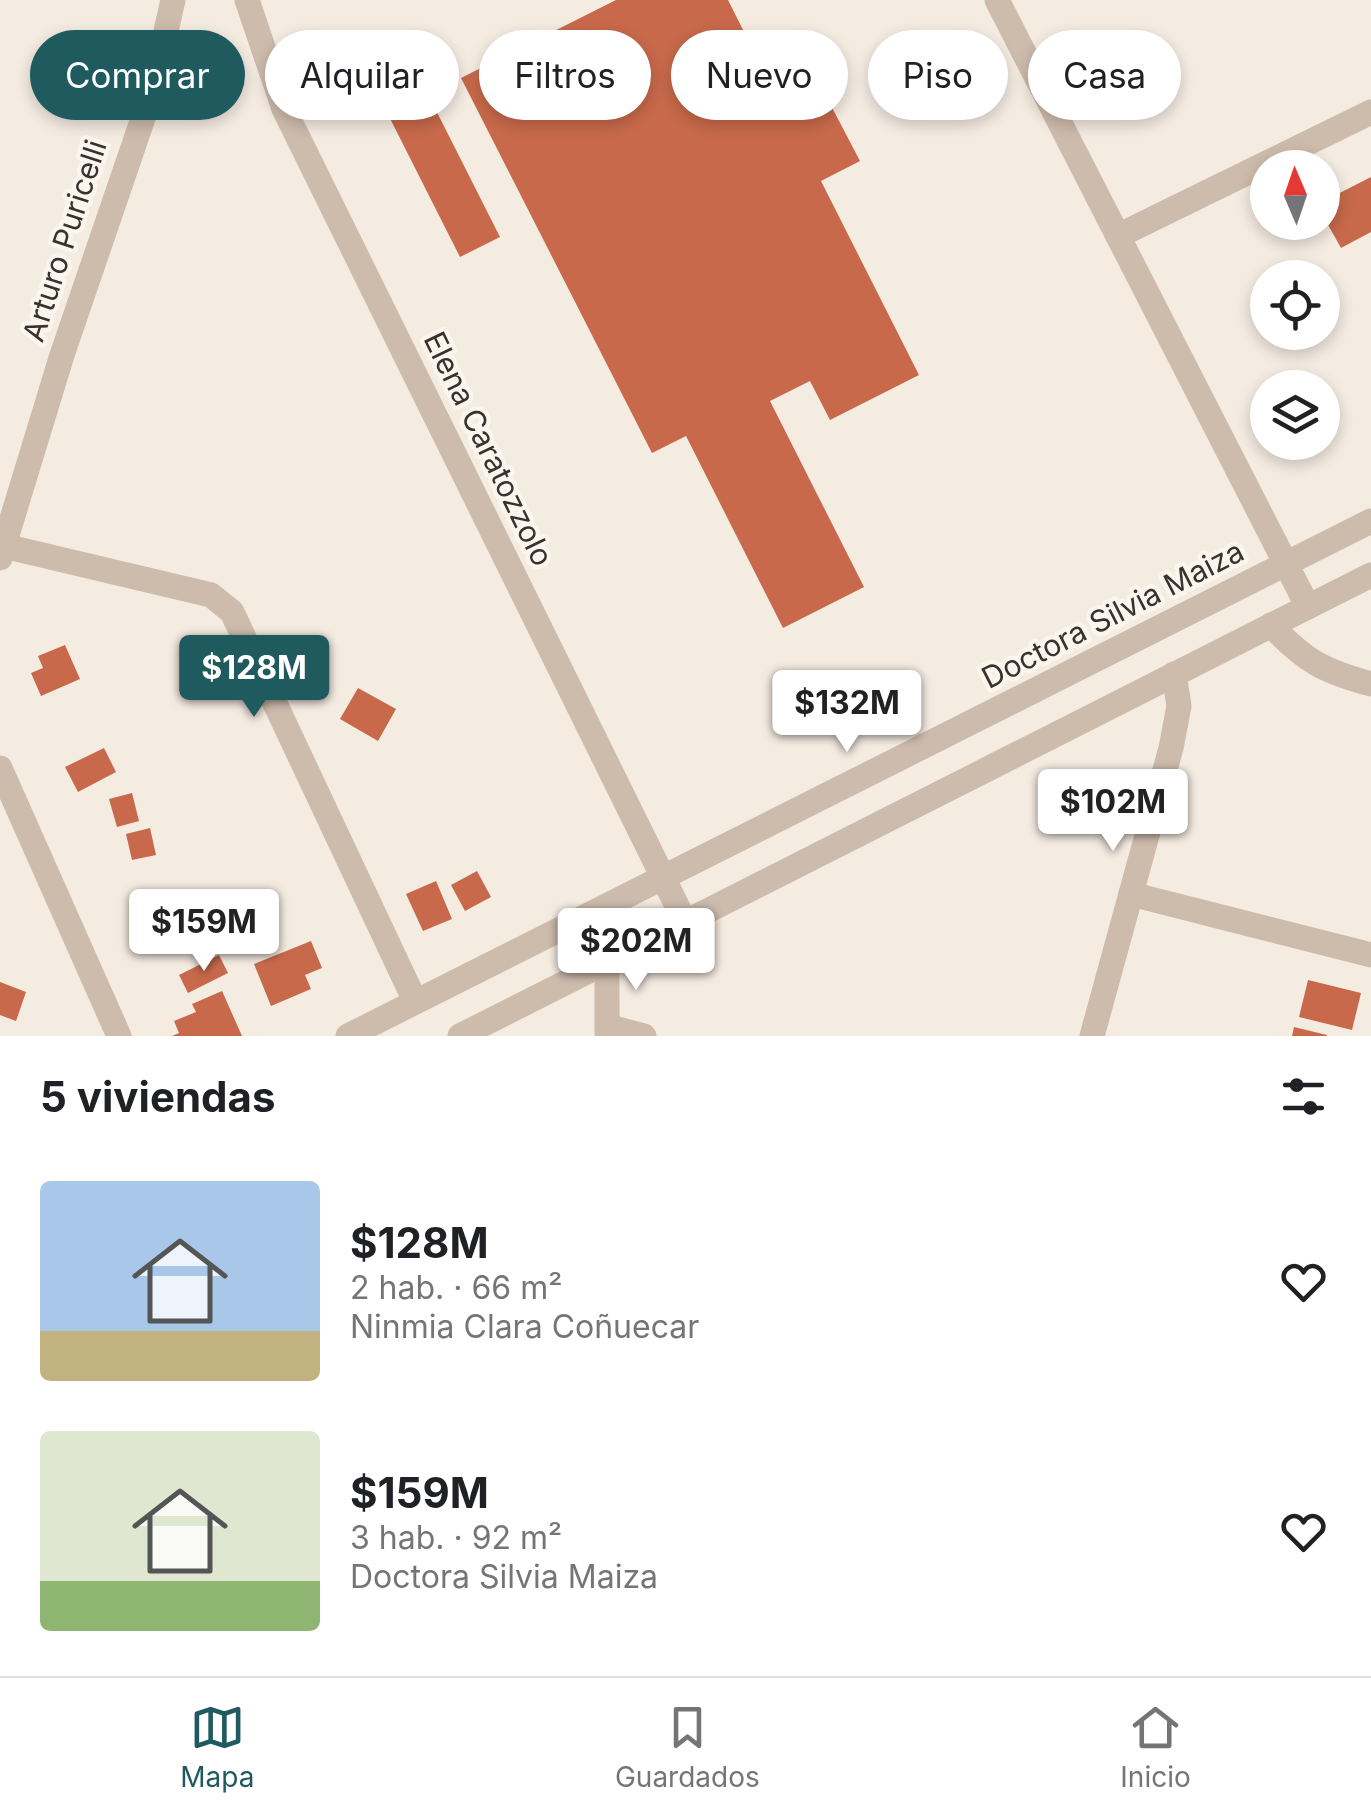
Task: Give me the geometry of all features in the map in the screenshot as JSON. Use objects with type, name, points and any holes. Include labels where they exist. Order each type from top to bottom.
[{"type":"street","name":"Arturo Puricelli","points":[[2,552],[68,336],[153,89],[172,0]]},
{"type":"street","name":"Elena Caratozzolo","points":[[246,0],[284,109],[685,922]]},
{"type":"street","points":[[997,0],[1308,606]]},
{"type":"street","points":[[1118,236],[1371,112]]},
{"type":"street","name":"Doctora Silvia Maiza","points":[[348,1036],[1371,521]]},
{"type":"street","points":[[2,552],[211,595],[232,612],[415,1001]]},
{"type":"street","points":[[460,1036],[1371,575]]},
{"type":"street","points":[[1271,626],[1302,659],[1333,674],[1371,684]]},
{"type":"street","points":[[1092,1036],[1171,748],[1179,706],[1174,674]]},
{"type":"street","points":[[0,768],[120,1036]]},
{"type":"street","points":[[1131,894],[1371,955]]},
{"type":"street","points":[[607,962],[609,1031],[644,1036]]},
{"type":"building","points":[[616,0],[728,0],[743,30],[671,30],[671,120],[839,120],[860,161],[821,181],[919,375],[830,420],[810,381],[770,401],[864,587],[783,628],[686,436],[652,453],[482,120],[651,120],[651,30],[556,30]]},
{"type":"building","points":[[479,69],[479,113],[461,78]]},
{"type":"building","points":[[391,120],[441,120],[500,237],[460,257]]},
{"type":"building","points":[[1371,177],[1371,232],[1341,248],[1337,240],[1340,240],[1340,193]]},
{"type":"building","points":[[65,645],[80,679],[41,696],[31,673],[43,668],[38,656]]},
{"type":"building","points":[[358,688],[396,709],[378,741],[340,719]]},
{"type":"building","points":[[104,748],[116,772],[78,792],[65,767]]},
{"type":"building","points":[[132,793],[139,821],[117,827],[109,799]]},
{"type":"building","points":[[150,828],[156,855],[132,860],[126,834]]},
{"type":"building","points":[[477,871],[491,897],[465,911],[451,885]]},
{"type":"building","points":[[436,881],[452,919],[423,931],[406,894]]},
{"type":"building","points":[[311,941],[322,968],[305,975],[311,989],[271,1006],[254,964]]},
{"type":"building","points":[[219,955],[228,973],[188,993],[179,975]]},
{"type":"building","points":[[1308,980],[1361,993],[1352,1030],[1299,1017]]},
{"type":"building","points":[[0,982],[26,992],[16,1021],[0,1015]]},
{"type":"building","points":[[222,991],[242,1036],[172,1036],[179,1033],[174,1021],[196,1012],[192,1004]]},
{"type":"building","points":[[1294,1027],[1327,1035],[1327,1036],[1292,1036]]}]
